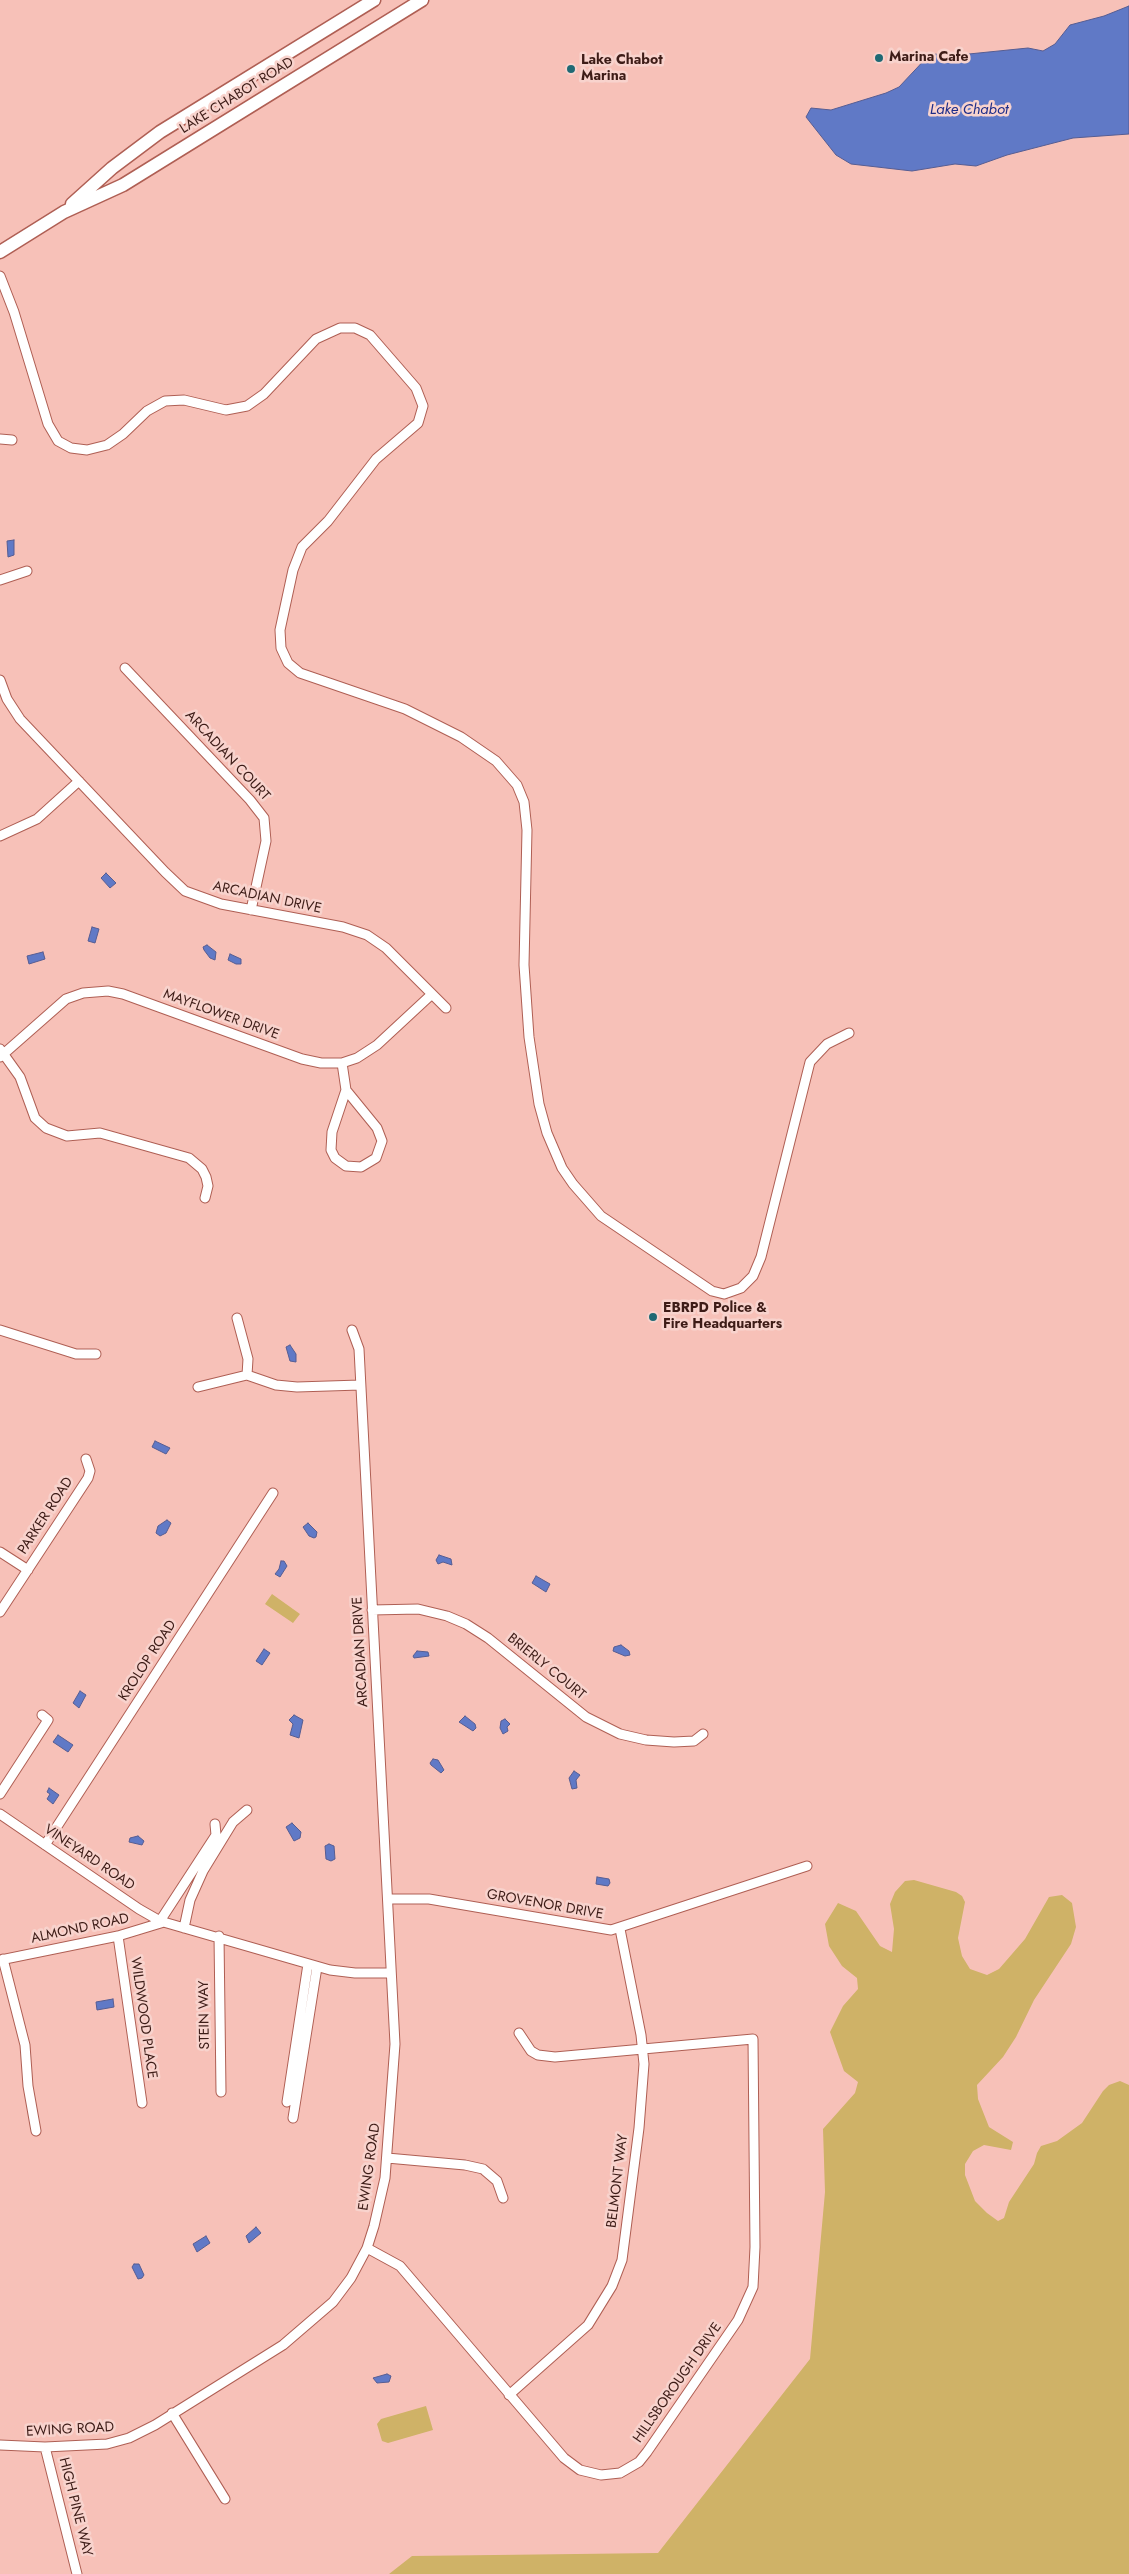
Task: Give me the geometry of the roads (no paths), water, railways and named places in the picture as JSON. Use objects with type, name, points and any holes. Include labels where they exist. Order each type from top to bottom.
[{"type":"main road","name":"LAKE CHABOT ROAD","points":[[64,212],[112,168],[160,132],[374,0]]},
{"type":"main road","name":"LAKE CHABOT ROAD","points":[[0,252],[64,212],[123,184],[422,0]]},
{"type":"street","points":[[0,276],[14,312],[48,424],[58,441],[71,448],[87,450],[107,445],[123,434],[147,411],[164,401],[184,400],[226,410],[247,406],[264,394],[316,339],[340,328],[355,328],[370,335],[416,388],[423,406],[418,423],[376,459],[328,521],[302,547],[293,570],[280,630],[281,648],[288,663],[300,673],[405,709],[461,737],[496,761],[517,785],[524,802],[527,830],[524,965],[529,1037],[539,1104],[547,1133],[562,1168],[573,1184],[601,1216],[712,1291],[724,1294],[741,1288],[753,1276],[765,1244],[807,1069],[820,1050],[850,1033]]},
{"type":"street","points":[[0,439],[12,440]]},
{"type":"street","points":[[0,580],[27,572]]},
{"type":"street","name":"ARCADIAN COURT","points":[[125,668],[250,800],[264,818],[266,842],[251,910]]},
{"type":"street","name":"ARCADIAN DRIVE","points":[[0,680],[7,699],[20,720],[181,887],[204,899],[349,929],[367,935],[386,948],[446,1008]]},
{"type":"street","points":[[0,836],[37,819],[80,781]]},
{"type":"street","name":"MAYFLOWER DRIVE","points":[[1,1053],[66,999],[83,993],[108,991],[131,997],[302,1059],[321,1064],[342,1063],[357,1058],[377,1045],[432,994]]},
{"type":"street","points":[[1,1053],[20,1077],[31,1111],[46,1128],[67,1136],[100,1133],[189,1158],[202,1169],[206,1177],[208,1186],[205,1198]]},
{"type":"street","points":[[342,1063],[346,1090],[332,1132],[331,1150],[335,1158],[346,1166],[361,1167],[376,1158],[382,1141],[377,1128],[346,1090]]},
{"type":"street","points":[[237,1318],[248,1359],[247,1375]]},
{"type":"street","points":[[0,1330],[76,1354],[96,1354]]},
{"type":"street","name":"ARCADIAN DRIVE","points":[[352,1330],[359,1350],[391,1973]]},
{"type":"street","points":[[198,1387],[247,1375],[276,1385],[291,1387],[360,1385]]},
{"type":"street","name":"PARKER ROAD","points":[[0,1612],[88,1478],[90,1471],[86,1459]]},
{"type":"street","name":"KROLOP ROAD","points":[[45,1845],[273,1492]]},
{"type":"street","points":[[0,1552],[28,1570]]},
{"type":"street","name":"BRIERLY COURT","points":[[372,1610],[424,1610],[447,1616],[471,1627],[488,1638],[586,1717],[620,1734],[646,1740],[674,1742],[694,1740],[703,1734]]},
{"type":"street","points":[[0,1794],[48,1720],[42,1716]]},
{"type":"street","points":[[184,1928],[190,1900],[203,1871],[233,1822],[247,1810]]},
{"type":"street","name":"VINEYARD ROAD","points":[[0,1814],[139,1910],[162,1922]]},
{"type":"street","points":[[215,1824],[216,1835],[162,1922],[219,1936],[312,1966],[355,1973],[391,1973]]},
{"type":"street","name":"GROVENOR DRIVE","points":[[388,1899],[429,1899],[588,1928],[620,1929],[807,1866]]},
{"type":"street","name":"ALMOND ROAD","points":[[2,1960],[118,1936],[162,1922]]},
{"type":"street","name":"BELMONT WAY","points":[[509,2395],[588,2325],[605,2300],[617,2274],[624,2246],[639,2128],[643,2084],[643,2048],[620,1929]]},
{"type":"street","name":"WILDWOOD PLACE","points":[[118,1936],[142,2103]]},
{"type":"street","name":"STEIN WAY","points":[[219,1936],[221,2092]]},
{"type":"street","points":[[2,1960],[25,2045],[28,2086],[36,2131]]},
{"type":"street","points":[[287,2102],[312,1966]]},
{"type":"street","points":[[293,2118],[312,1966]]},
{"type":"street","name":"EWING ROAD","points":[[0,2445],[45,2447],[118,2442],[141,2433],[264,2358],[297,2334],[333,2302],[350,2278],[367,2248],[378,2211],[387,2158],[395,2058],[391,1973]]},
{"type":"street","points":[[519,2033],[531,2050],[546,2056],[643,2048]]},
{"type":"street","name":"HILLSBOROUGH DRIVE","points":[[367,2248],[400,2266],[564,2458],[580,2470],[601,2475],[620,2473],[639,2462],[738,2320],[750,2297],[755,2275],[753,2038],[643,2048]]},
{"type":"street","points":[[387,2158],[465,2165],[482,2169],[496,2181],[504,2198]]},
{"type":"street","points":[[172,2413],[225,2499]]},
{"type":"street","name":"HIGH PINE WAY","points":[[45,2447],[77,2574]]},
{"type":"water","name":"Lake Chabot","points":[[1129,6],[1129,134],[1073,138],[1007,155],[976,166],[955,164],[912,171],[851,164],[836,155],[806,117],[811,108],[831,110],[886,93],[899,87],[930,54],[959,55],[1028,48],[1043,51],[1055,44],[1070,25],[1104,16]]},
{"type":"water","points":[[14,540],[14,555],[8,557],[7,541]]},
{"type":"water","points":[[106,873],[116,883],[110,888],[101,878]]},
{"type":"water","points":[[92,927],[99,929],[95,943],[88,941]]},
{"type":"water","points":[[207,945],[216,952],[215,960],[210,958],[204,950],[203,947]]},
{"type":"water","points":[[43,952],[45,959],[29,964],[27,956]]},
{"type":"water","points":[[230,954],[241,959],[241,964],[228,960]]},
{"type":"water","points":[[290,1345],[296,1354],[296,1362],[290,1361],[286,1347]]},
{"type":"water","points":[[155,1441],[170,1448],[166,1454],[152,1447]]},
{"type":"water","points":[[167,1520],[171,1523],[166,1533],[160,1536],[156,1533],[158,1526]]},
{"type":"water","points":[[308,1523],[317,1532],[314,1538],[309,1536],[303,1527]]},
{"type":"water","points":[[439,1555],[451,1559],[452,1565],[443,1562],[438,1564],[436,1560]]},
{"type":"water","points":[[281,1561],[284,1561],[287,1566],[280,1577],[275,1574],[279,1569]]},
{"type":"water","points":[[536,1576],[550,1584],[546,1592],[532,1583]]},
{"type":"water","points":[[621,1645],[629,1651],[630,1655],[625,1656],[613,1651],[614,1647]]},
{"type":"water","points":[[264,1649],[270,1653],[262,1665],[256,1661]]},
{"type":"water","points":[[417,1651],[428,1652],[429,1656],[414,1658],[413,1656]]},
{"type":"water","points":[[80,1691],[86,1695],[79,1708],[73,1703]]},
{"type":"water","points":[[294,1715],[303,1720],[299,1738],[290,1735],[293,1724],[289,1720]]},
{"type":"water","points":[[465,1716],[475,1724],[476,1728],[473,1731],[459,1722]]},
{"type":"water","points":[[505,1719],[510,1724],[507,1727],[508,1731],[503,1734],[500,1728],[501,1721]]},
{"type":"water","points":[[58,1735],[73,1745],[68,1752],[53,1742]]},
{"type":"water","points":[[433,1759],[438,1760],[444,1770],[441,1773],[431,1765],[430,1763]]},
{"type":"water","points":[[574,1771],[580,1775],[576,1780],[577,1788],[572,1789],[569,1778]]},
{"type":"water","points":[[49,1788],[59,1795],[53,1804],[47,1799],[50,1794],[47,1792]]},
{"type":"water","points":[[292,1823],[301,1832],[300,1838],[294,1841],[286,1827]]},
{"type":"water","points":[[138,1836],[144,1841],[142,1845],[129,1842],[130,1838]]},
{"type":"water","points":[[329,1844],[334,1846],[335,1859],[331,1861],[326,1859],[325,1846]]},
{"type":"water","points":[[597,1877],[609,1879],[610,1883],[608,1886],[596,1884]]},
{"type":"water","points":[[113,1999],[114,2007],[97,2010],[96,2002]]},
{"type":"water","points":[[256,2227],[261,2233],[249,2243],[246,2236]]},
{"type":"water","points":[[206,2236],[210,2243],[197,2252],[193,2244]]},
{"type":"water","points":[[134,2264],[139,2264],[144,2275],[142,2278],[138,2279],[132,2267]]},
{"type":"water","points":[[387,2374],[391,2376],[389,2382],[377,2383],[373,2378]]},
{"type":"place","name":"Marina Cafe","points":[[879,58]]},
{"type":"place","name":"Lake Chabot Marina","points":[[571,69]]},
{"type":"place","name":"EBRPD Police & Fire Headquarters","points":[[653,1317]]}]
